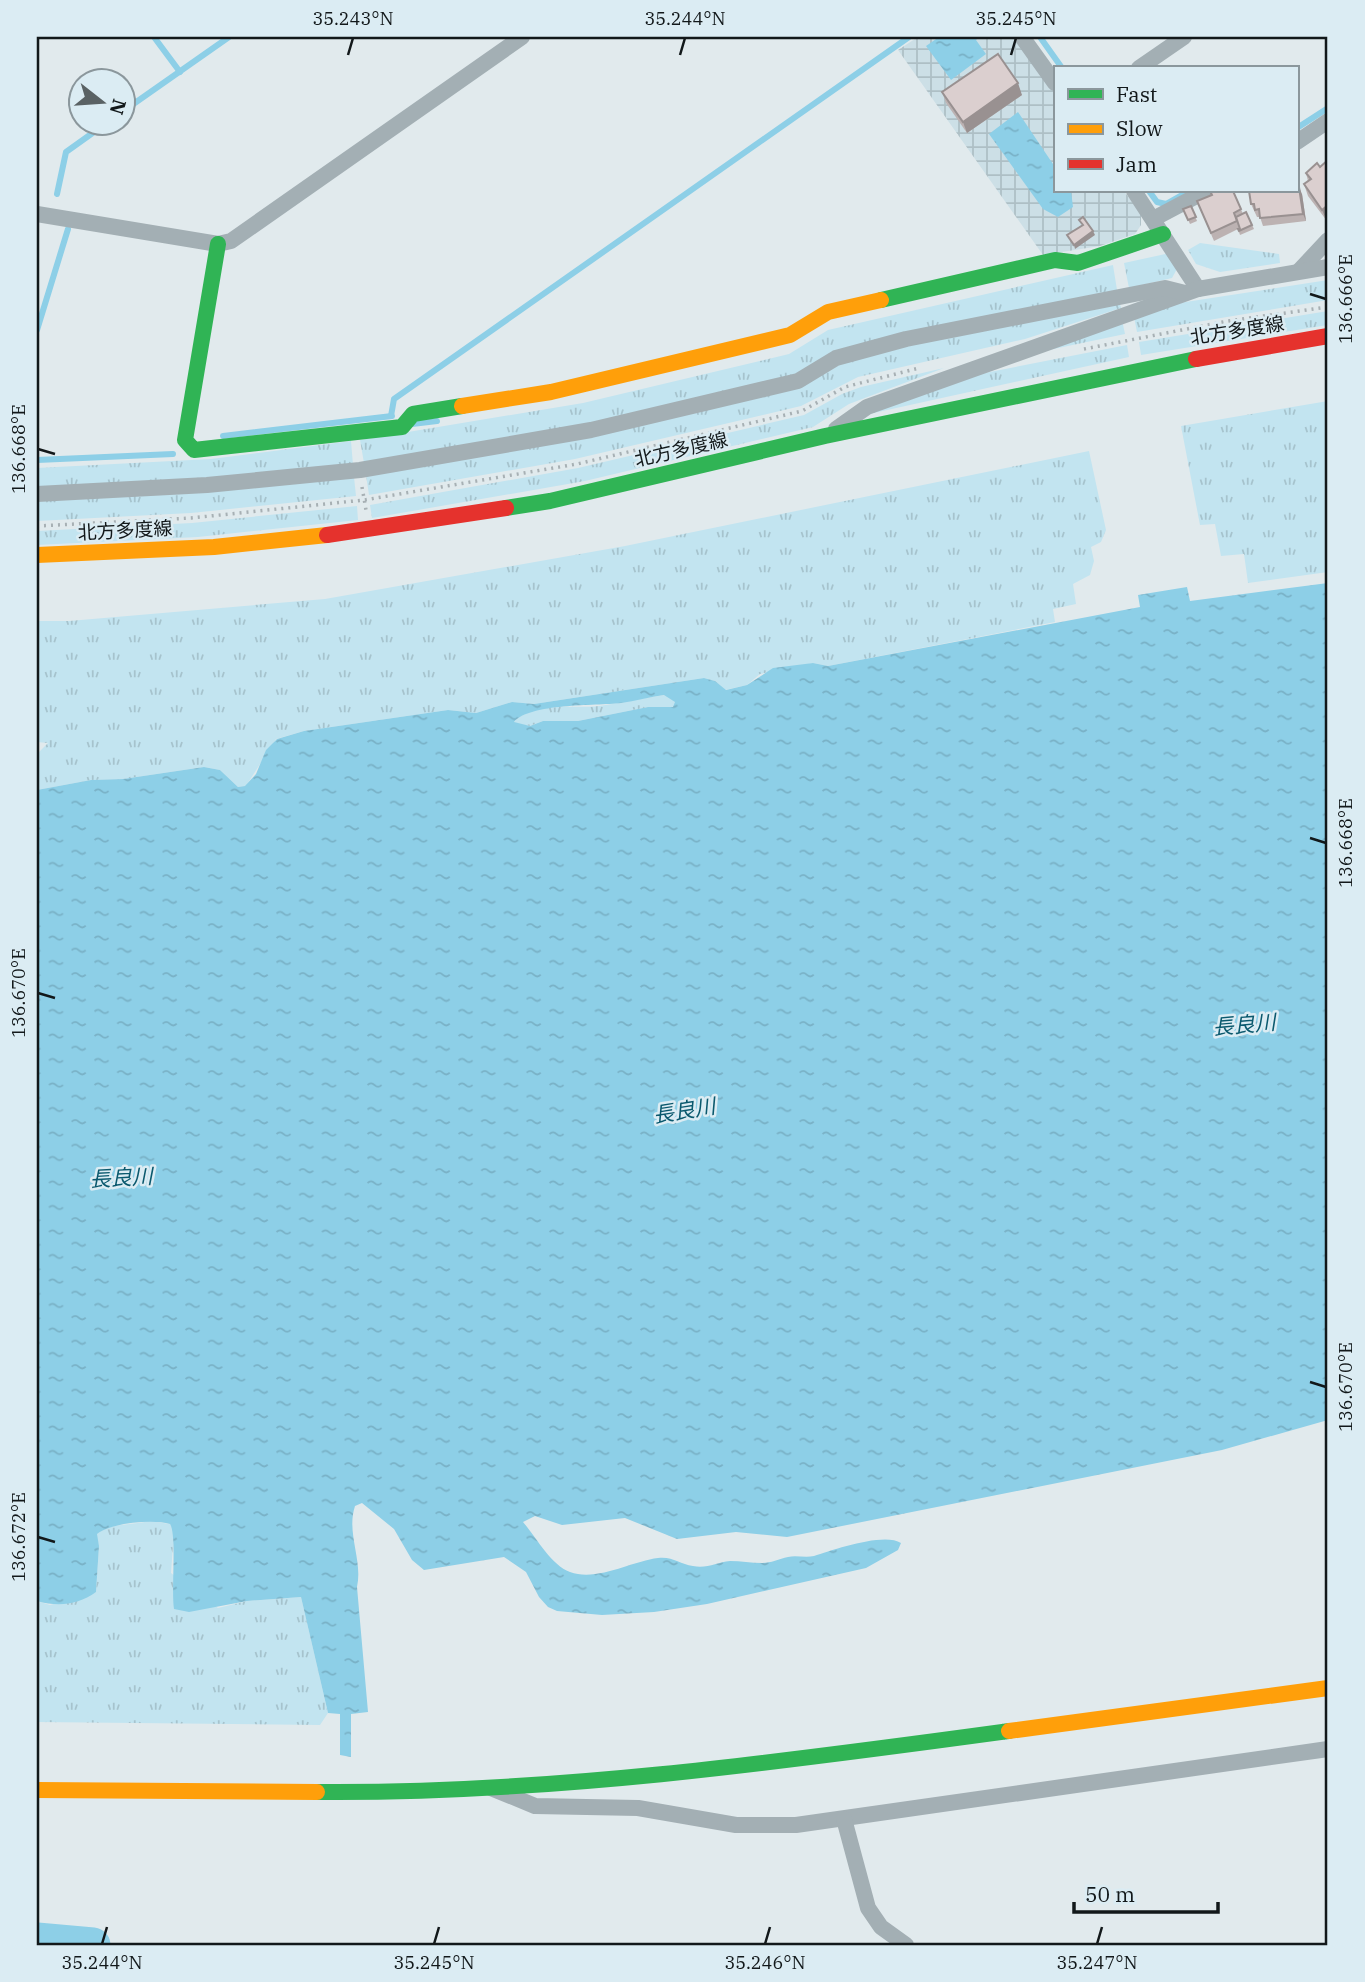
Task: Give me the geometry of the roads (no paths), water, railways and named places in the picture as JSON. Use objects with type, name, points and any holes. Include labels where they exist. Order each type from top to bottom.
[{"type":"street","points":[[37,214],[218,244],[231,241],[522,37]]},
{"type":"street","points":[[1022,37],[1054,82]]},
{"type":"street","points":[[1142,66],[1184,37]]},
{"type":"street","points":[[1298,141],[1328,121]]},
{"type":"street","points":[[1135,192],[1154,218],[1191,291]]},
{"type":"street","points":[[1154,218],[1204,192]]},
{"type":"street","points":[[218,244],[185,440],[194,450],[402,427],[413,414],[577,386],[790,335],[828,312],[1055,260],[1078,263],[1163,234]]},
{"type":"street","points":[[1299,271],[1328,240]]},
{"type":"street","points":[[825,436],[867,407],[1191,291],[1328,267]]},
{"type":"street","points":[[37,494],[207,485],[360,470],[591,430],[798,381],[836,358],[906,339],[1165,288],[1191,291]]},
{"type":"street","name":"北方多度線","points":[[37,555],[214,547],[369,531],[550,501],[825,436],[1136,369],[1328,336]]},
{"type":"street","points":[[37,1790],[397,1793],[718,1769],[1328,1688]]},
{"type":"street","points":[[484,1785],[534,1806],[664,1810],[736,1825],[796,1825],[1328,1749]]},
{"type":"street","points":[[844,1819],[868,1909],[881,1927],[906,1945]]},
{"type":"water","points":[[939,37],[979,37],[976,40],[986,54],[951,80],[926,46]]},
{"type":"water","points":[[1018,112],[1054,166],[1054,192],[1071,192],[1073,207],[1058,217],[1043,209],[989,134]]},
{"type":"water","name":"長良川","points":[[1328,583],[1328,1420],[1222,1450],[787,1537],[736,1532],[677,1539],[625,1518],[562,1525],[535,1516],[523,1522],[556,1563],[570,1572],[580,1574],[603,1573],[658,1558],[668,1558],[698,1567],[730,1561],[765,1563],[791,1556],[814,1556],[871,1541],[893,1540],[901,1543],[898,1550],[866,1568],[707,1604],[654,1612],[602,1615],[557,1611],[548,1607],[539,1597],[526,1572],[504,1557],[424,1570],[412,1560],[394,1529],[362,1503],[355,1506],[352,1526],[358,1567],[357,1587],[368,1712],[351,1714],[351,1757],[340,1755],[340,1714],[328,1713],[301,1597],[247,1601],[189,1612],[174,1609],[173,1539],[170,1524],[132,1523],[103,1530],[97,1534],[99,1546],[96,1592],[68,1604],[37,1601],[37,790],[91,780],[123,779],[204,767],[220,770],[238,787],[245,786],[256,774],[266,750],[277,739],[304,731],[448,710],[476,713],[512,702],[534,704],[704,678],[715,681],[726,690],[747,685],[773,668],[813,663],[828,666],[1140,607],[1138,595],[1187,587],[1190,601]],"holes":[[[664,695],[675,702],[673,707],[648,707],[578,721],[543,721],[530,726],[514,722],[534,711],[564,706],[621,703]]]},
{"type":"waterway","points":[[154,37],[180,72]]},
{"type":"waterway","points":[[136,102],[229,37]]},
{"type":"waterway","points":[[391,416],[394,399],[909,37]]},
{"type":"waterway","points":[[1040,37],[1061,66]]},
{"type":"waterway","points":[[1298,127],[1328,108]]},
{"type":"waterway","points":[[57,194],[66,152],[88,136]]},
{"type":"waterway","points":[[1150,192],[1157,202],[1166,204],[1187,192]]},
{"type":"waterway","points":[[37,330],[68,229]]},
{"type":"waterway","points":[[223,436],[392,416]]},
{"type":"waterway","points":[[412,424],[437,421]]},
{"type":"waterway","points":[[37,460],[173,454]]},
{"type":"waterway","points":[[37,1940],[93,1945]]}]
